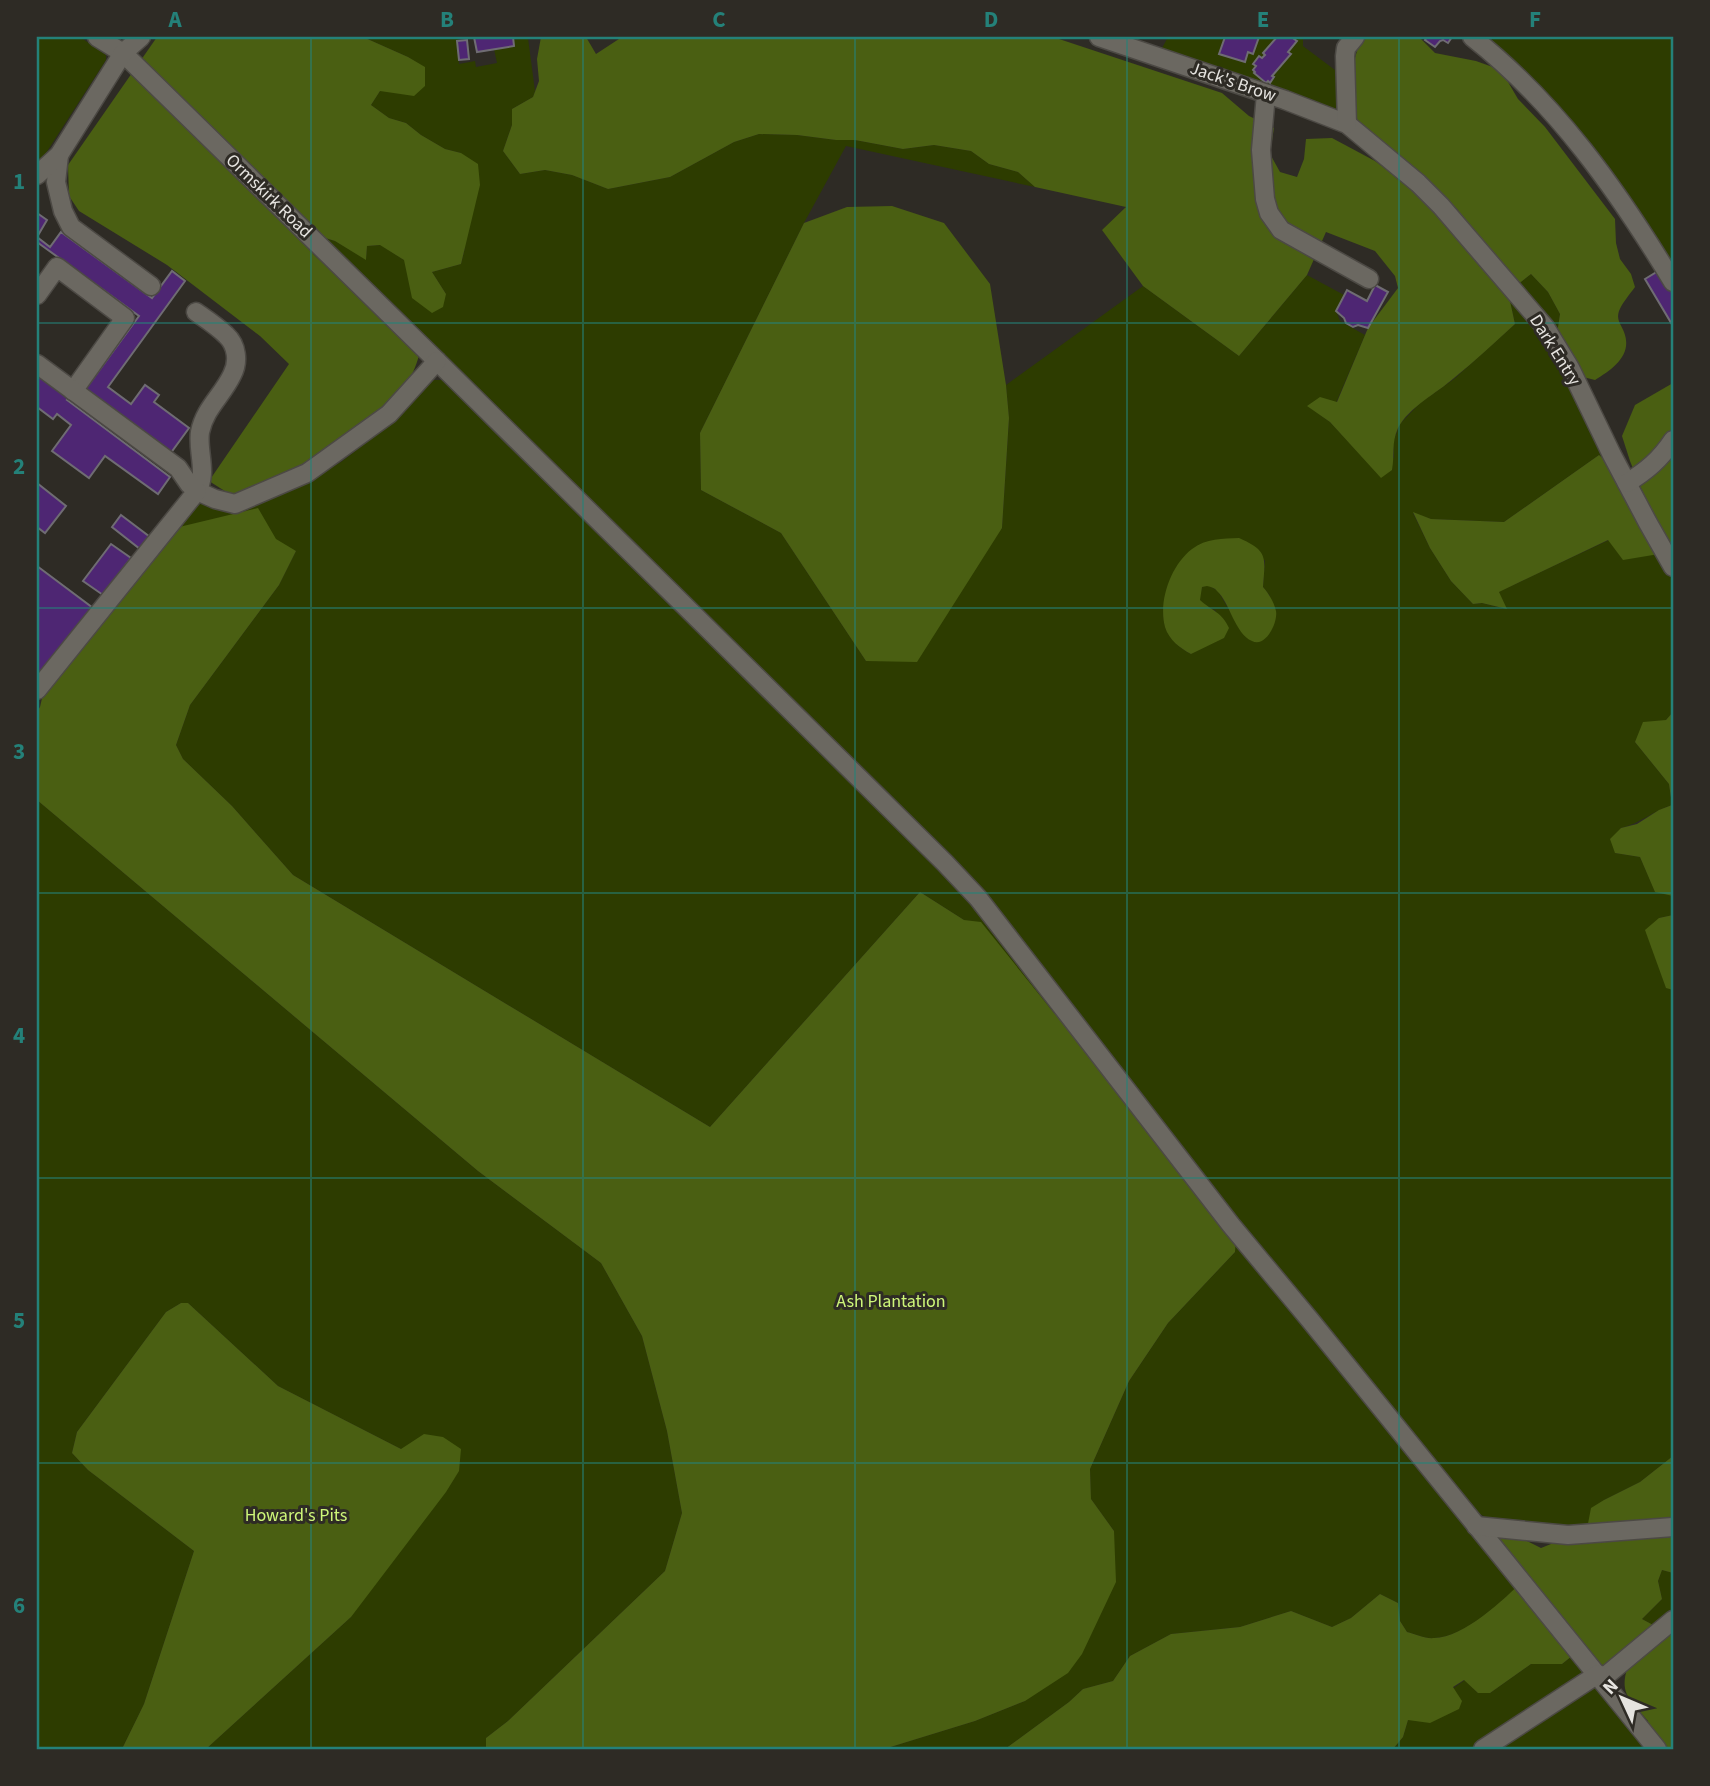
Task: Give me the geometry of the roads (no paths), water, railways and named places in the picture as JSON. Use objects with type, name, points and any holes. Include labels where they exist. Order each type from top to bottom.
[{"type":"street","name":"Ormskirk Road","points":[[97,37],[123,53],[438,361],[978,898],[1231,1225],[1657,1749]]},
{"type":"street","points":[[37,175],[59,155],[123,53],[141,37]]},
{"type":"street","name":"Jack's Brow","points":[[1100,37],[1347,124],[1362,137]]},
{"type":"street","points":[[1347,124],[1345,56],[1346,48],[1355,37]]},
{"type":"street","points":[[1472,37],[1507,66],[1590,157],[1638,223],[1673,282]]},
{"type":"street","points":[[1266,94],[1261,150],[1265,199],[1269,213],[1281,230],[1369,279]]},
{"type":"street","name":"Dark Entry","points":[[1362,137],[1418,183],[1441,206],[1545,327],[1570,368],[1627,483],[1673,567]]},
{"type":"street","points":[[59,155],[56,182],[63,211],[71,227],[151,286]]},
{"type":"street","points":[[37,295],[57,267],[125,318],[73,391]]},
{"type":"street","points":[[37,690],[202,482],[200,435],[204,419],[233,375],[236,361],[234,346],[228,336],[195,312]]},
{"type":"street","points":[[37,364],[178,468],[197,491],[235,504],[307,473],[389,414],[438,361]]},
{"type":"street","points":[[1627,483],[1657,462],[1673,440]]},
{"type":"street","points":[[1476,1526],[1568,1535],[1673,1527]]},
{"type":"street","points":[[1483,1749],[1600,1677],[1673,1620]]},
{"type":"park label","name":"Ash Plantation","points":[[891,1301]]},
{"type":"park label","name":"Howard's Pits","points":[[296,1515]]}]
